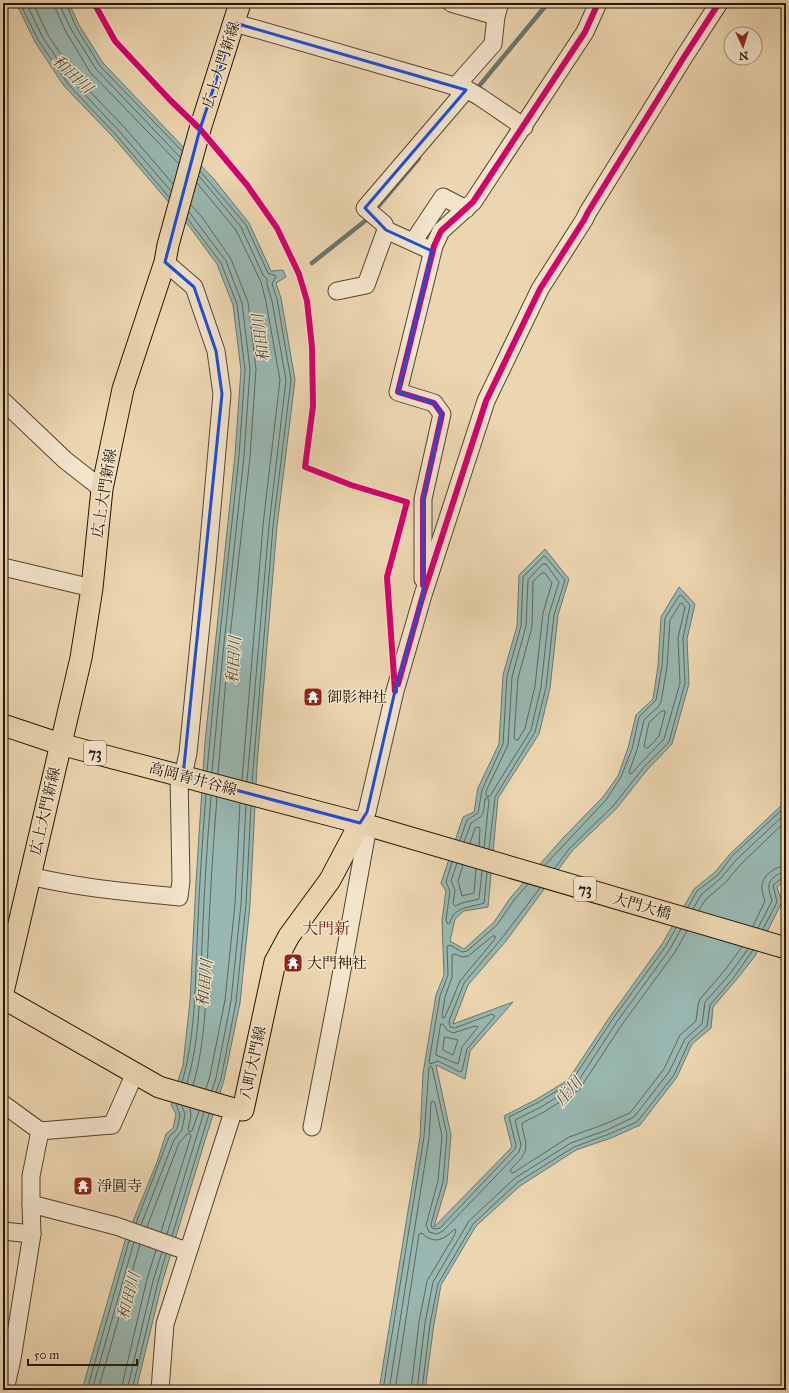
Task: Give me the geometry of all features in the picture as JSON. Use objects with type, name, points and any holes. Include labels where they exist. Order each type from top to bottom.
[{"type":"main road","name":"広上大門新線","points":[[3,992],[81,658],[92,588],[102,488],[124,389],[167,254],[200,129],[235,23],[240,3]]},
{"type":"main road","name":"高岡青井谷線","points":[[3,725],[60,744],[371,826]]},
{"type":"main road","name":"大門大橋","points":[[371,826],[786,948]]},
{"type":"main road","name":"八町大門線","points":[[3,998],[159,1087],[234,1109],[243,1110],[275,962],[288,936],[371,826]]},
{"type":"street","points":[[337,291],[366,285],[386,230],[384,224],[365,208],[467,91],[493,44],[498,9],[451,3]]},
{"type":"street","points":[[423,595],[424,499],[442,414],[434,403],[398,392],[432,251],[441,231],[473,202],[524,127],[585,32],[598,3]]},
{"type":"street","points":[[312,1127],[371,826],[367,812],[395,691],[423,595],[486,401],[540,289],[719,3]]},
{"type":"street","points":[[235,23],[467,91],[524,127]]},
{"type":"street","points":[[413,242],[443,197],[466,209]]},
{"type":"street","points":[[386,230],[432,251]]},
{"type":"street","points":[[30,876],[58,883],[179,897],[181,881],[184,776],[188,753],[199,643],[222,394],[216,351],[194,286],[167,254]]},
{"type":"street","points":[[3,401],[65,460],[102,488]]},
{"type":"street","points":[[3,567],[92,588]]},
{"type":"street","points":[[3,1104],[40,1131],[112,1125],[135,1073]]},
{"type":"street","points":[[160,1390],[165,1324],[185,1249],[234,1109]]},
{"type":"street","points":[[4,1389],[12,1359],[32,1234],[30,1204],[31,1176],[40,1131]]},
{"type":"street","points":[[30,1204],[116,1226],[185,1249]]},
{"type":"street","points":[[3,1231],[32,1234]]},
{"type":"highlighted area","points":[[235,23],[466,90],[365,208],[386,230],[432,251],[398,392],[434,403],[442,414],[423,499],[423,595],[395,691],[367,812],[360,823],[183,776],[222,394],[216,351],[194,287],[165,262],[200,129]]},
{"type":"water","name":"和田川","points":[[16,3],[69,3],[79,25],[103,63],[213,178],[249,223],[271,271],[283,270],[286,277],[276,283],[281,298],[295,380],[277,526],[257,765],[250,905],[240,1003],[224,1080],[162,1283],[136,1390],[82,1390],[125,1241],[157,1162],[166,1134],[173,1128],[176,1114],[171,1105],[183,1065],[190,1001],[205,742],[235,455],[241,370],[233,305],[217,264],[189,226],[114,138],[64,86],[35,42]]},
{"type":"water","name":"庄川","points":[[545,549],[569,579],[558,615],[550,688],[539,734],[498,798],[488,907],[464,911],[455,919],[450,941],[464,949],[494,922],[511,897],[563,838],[603,797],[618,776],[628,748],[636,715],[653,699],[658,666],[661,617],[679,587],[695,604],[687,639],[689,684],[672,744],[647,770],[616,809],[572,851],[506,941],[468,985],[453,1024],[513,1002],[470,1051],[465,1079],[436,1065],[451,1135],[447,1183],[434,1227],[512,1147],[504,1116],[537,1099],[568,1080],[609,1018],[662,944],[694,889],[715,872],[730,854],[786,801],[786,880],[777,887],[782,902],[755,956],[713,1007],[711,1028],[692,1044],[677,1077],[640,1125],[611,1138],[576,1150],[520,1186],[476,1226],[441,1285],[425,1390],[379,1390],[420,1137],[423,1073],[436,995],[444,975],[442,920],[446,891],[441,883],[463,817],[474,812],[478,788],[499,744],[503,675],[517,626],[519,575]]},
{"type":"waterway","points":[[475,91],[548,3]]},
{"type":"waterway","points":[[376,209],[419,158]]},
{"type":"waterway","points":[[312,263],[370,217]]},
{"type":"cycle path","points":[[94,3],[115,41],[170,100],[200,129],[247,185],[277,228],[299,274],[307,301],[312,347],[313,406],[305,467],[351,485],[407,502],[387,577],[395,691]]},
{"type":"cycle path","points":[[423,585],[423,499],[442,414],[434,403],[398,392],[434,246],[441,231],[473,202],[585,32],[598,3]]},
{"type":"cycle path","points":[[398,684],[423,595],[486,401],[540,289],[719,3]]},
{"type":"place","name":"御影神社","points":[[313,697]]},
{"type":"place","name":"大門神社","points":[[293,963]]},
{"type":"place","name":"淨圓寺","points":[[83,1186]]},
{"type":"district","name":"大門新","points":[[326,928]]}]
